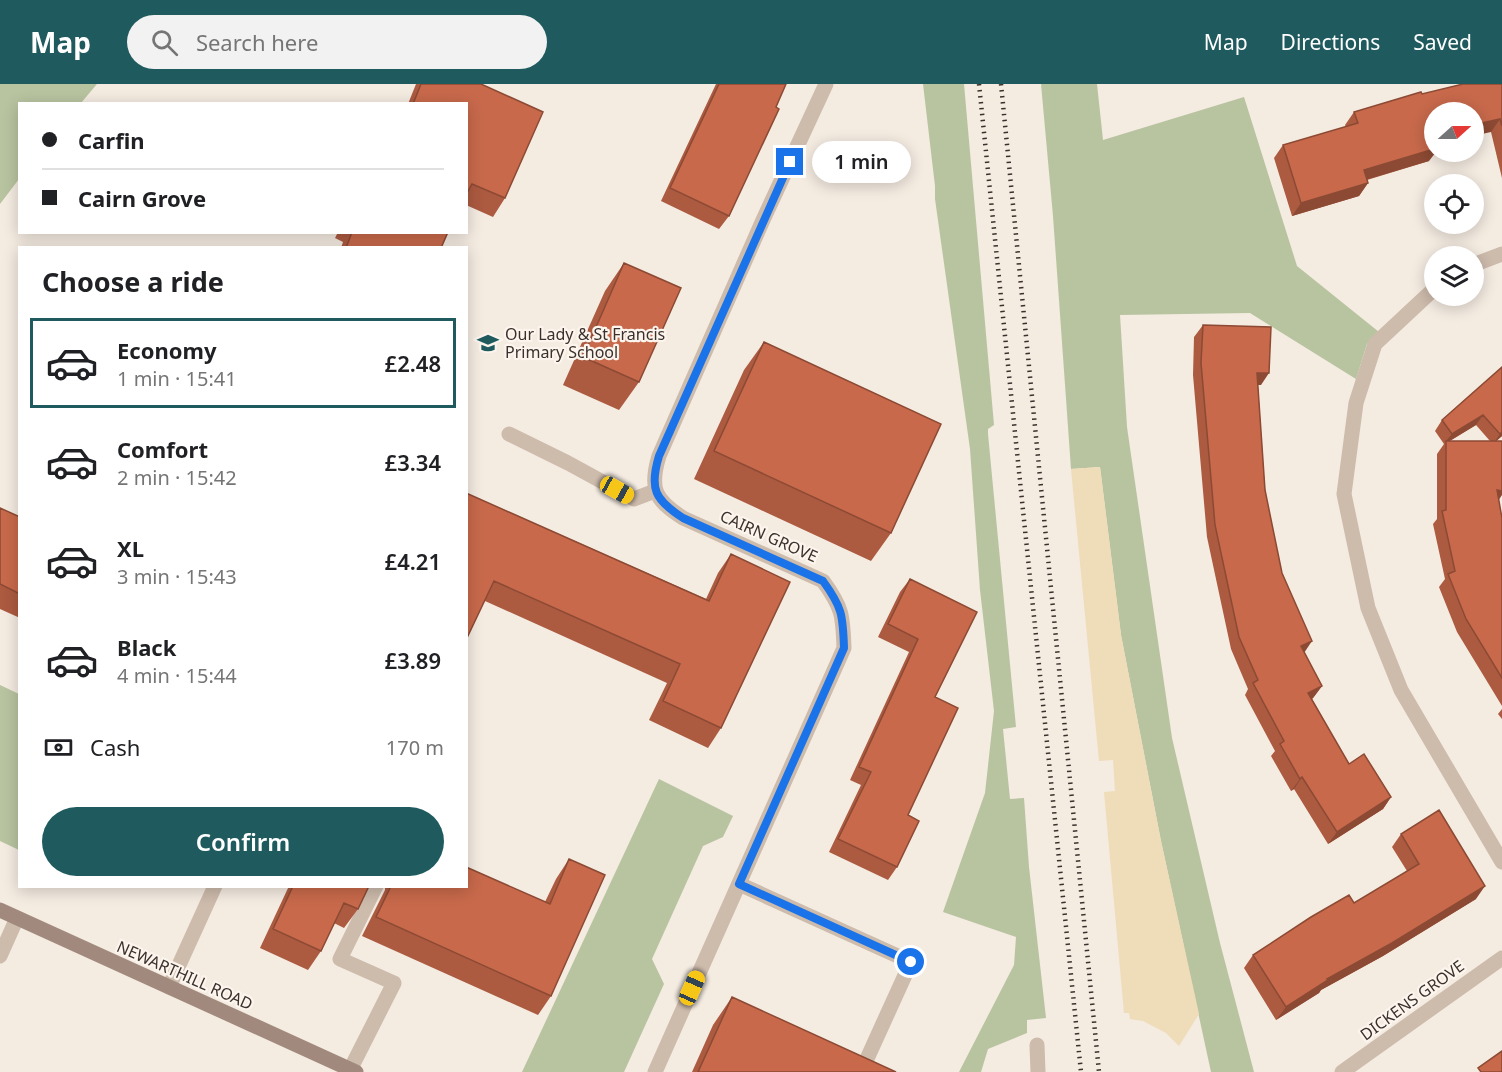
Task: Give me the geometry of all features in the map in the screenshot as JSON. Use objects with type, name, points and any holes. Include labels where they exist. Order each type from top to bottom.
[{"type":"main road","name":"NEWARTHILL ROAD","points":[[0,910],[352,1071]]},
{"type":"street","points":[[509,434],[634,499],[655,491],[653,474],[659,456],[826,84]]},
{"type":"street","points":[[1484,261],[1502,254]]},
{"type":"street","points":[[1424,298],[1375,344],[1356,403],[1344,494],[1368,608],[1401,690],[1502,862]]},
{"type":"street","name":"CAIRN GROVE","points":[[655,491],[665,506],[683,518],[823,581],[838,602],[843,623],[844,648],[655,1072]]},
{"type":"street","points":[[739,884],[911,962],[866,1061]]},
{"type":"street","points":[[169,987],[214,888]]},
{"type":"street","points":[[352,1071],[394,983],[340,959],[375,888]]},
{"type":"street","points":[[0,957],[17,918]]},
{"type":"street","name":"DICKENS GROVE","points":[[1342,1072],[1502,958]]},
{"type":"street","points":[[1037,1045],[1038,1072]]},
{"type":"green space","points":[[0,84],[97,84],[82,102],[18,102],[18,180],[0,204]]},
{"type":"green space","points":[[923,84],[964,84],[994,425],[988,429],[988,434],[1016,727],[1003,729],[1010,799],[1024,798],[1029,867],[1046,1018],[1027,1020],[1027,1033],[988,1049],[981,1072],[959,1072],[1014,965],[1016,937],[943,912],[985,793],[994,711],[980,590],[970,449],[935,199]]},
{"type":"green space","points":[[1041,84],[1097,84],[1103,140],[1244,97],[1297,266],[1379,332],[1367,344],[1356,379],[1250,313],[1120,315],[1127,427],[1172,738],[1220,943],[1254,1072],[1211,1072],[1161,841],[1121,635],[1100,467],[1071,469]]},
{"type":"green space","points":[[0,685],[18,694],[18,850],[0,841]]},
{"type":"green space","points":[[659,779],[733,816],[723,837],[703,846],[652,959],[664,984],[624,1072],[522,1072]]},
{"type":"sand","points":[[1100,467],[1121,635],[1161,841],[1199,1014],[1179,1046],[1166,1033],[1143,1021],[1130,1019],[1129,1013],[1124,1013],[1104,792],[1115,791],[1113,760],[1099,761],[1071,469]]},
{"type":"building","points":[[421,84],[481,84],[543,112],[505,198],[472,184],[468,191],[468,102],[414,102]]},
{"type":"building","points":[[719,84],[786,84],[776,107],[779,109],[729,216],[670,188]]},
{"type":"building","points":[[1463,84],[1502,84],[1502,126],[1500,119],[1484,123],[1484,102],[1424,102],[1424,152],[1364,170],[1368,183],[1301,203],[1283,145],[1358,123],[1354,112],[1421,92],[1422,94]]},
{"type":"building","points":[[351,234],[447,234],[442,246],[347,246]]},
{"type":"building","points":[[624,263],[681,288],[639,382],[583,357]]},
{"type":"building","points":[[1203,325],[1271,327],[1269,373],[1257,373],[1265,490],[1282,573],[1312,641],[1301,646],[1322,686],[1308,693],[1349,764],[1364,754],[1391,797],[1337,832],[1302,777],[1300,779],[1280,744],[1284,741],[1253,683],[1258,680],[1239,637],[1215,525],[1201,363]]},
{"type":"building","points":[[764,342],[941,424],[891,533],[714,451]]},
{"type":"building","points":[[1502,367],[1502,432],[1500,434],[1483,415],[1452,434],[1442,420]]},
{"type":"building","points":[[1446,441],[1502,441],[1502,491],[1497,490],[1502,518],[1502,678],[1466,619],[1448,574],[1455,571],[1442,511],[1446,510]]},
{"type":"building","points":[[468,494],[709,601],[731,554],[790,582],[721,728],[663,701],[680,664],[494,581],[468,636]]},
{"type":"building","points":[[0,508],[18,516],[18,593],[0,584]]},
{"type":"building","points":[[910,579],[977,612],[935,697],[958,708],[908,815],[919,821],[897,867],[838,839],[871,772],[859,767],[918,639],[888,624]]},
{"type":"building","points":[[1439,810],[1485,886],[1392,943],[1327,979],[1286,1007],[1253,955],[1349,895],[1354,903],[1419,864],[1401,834]]},
{"type":"building","points":[[569,859],[605,875],[551,996],[376,917],[390,888],[468,888],[468,868],[550,904]]},
{"type":"building","points":[[292,888],[368,888],[358,909],[344,903],[321,951],[273,929]]},
{"type":"building","points":[[732,997],[896,1072],[698,1072]]},
{"type":"building","points":[[1502,1051],[1502,1072],[1481,1072],[1478,1068]]},
{"type":"railway","points":[[979,84],[1081,1072]]},
{"type":"railway","points":[[1001,84],[1099,1072]]},
{"type":"place","name":"Our Lady & St Francis Primary School","points":[[488,343]]},
{"type":"route","points":[[790,162],[659,456],[653,474],[655,491],[665,506],[683,518],[823,581],[838,602],[843,623],[844,648],[739,884],[911,962]]}]
